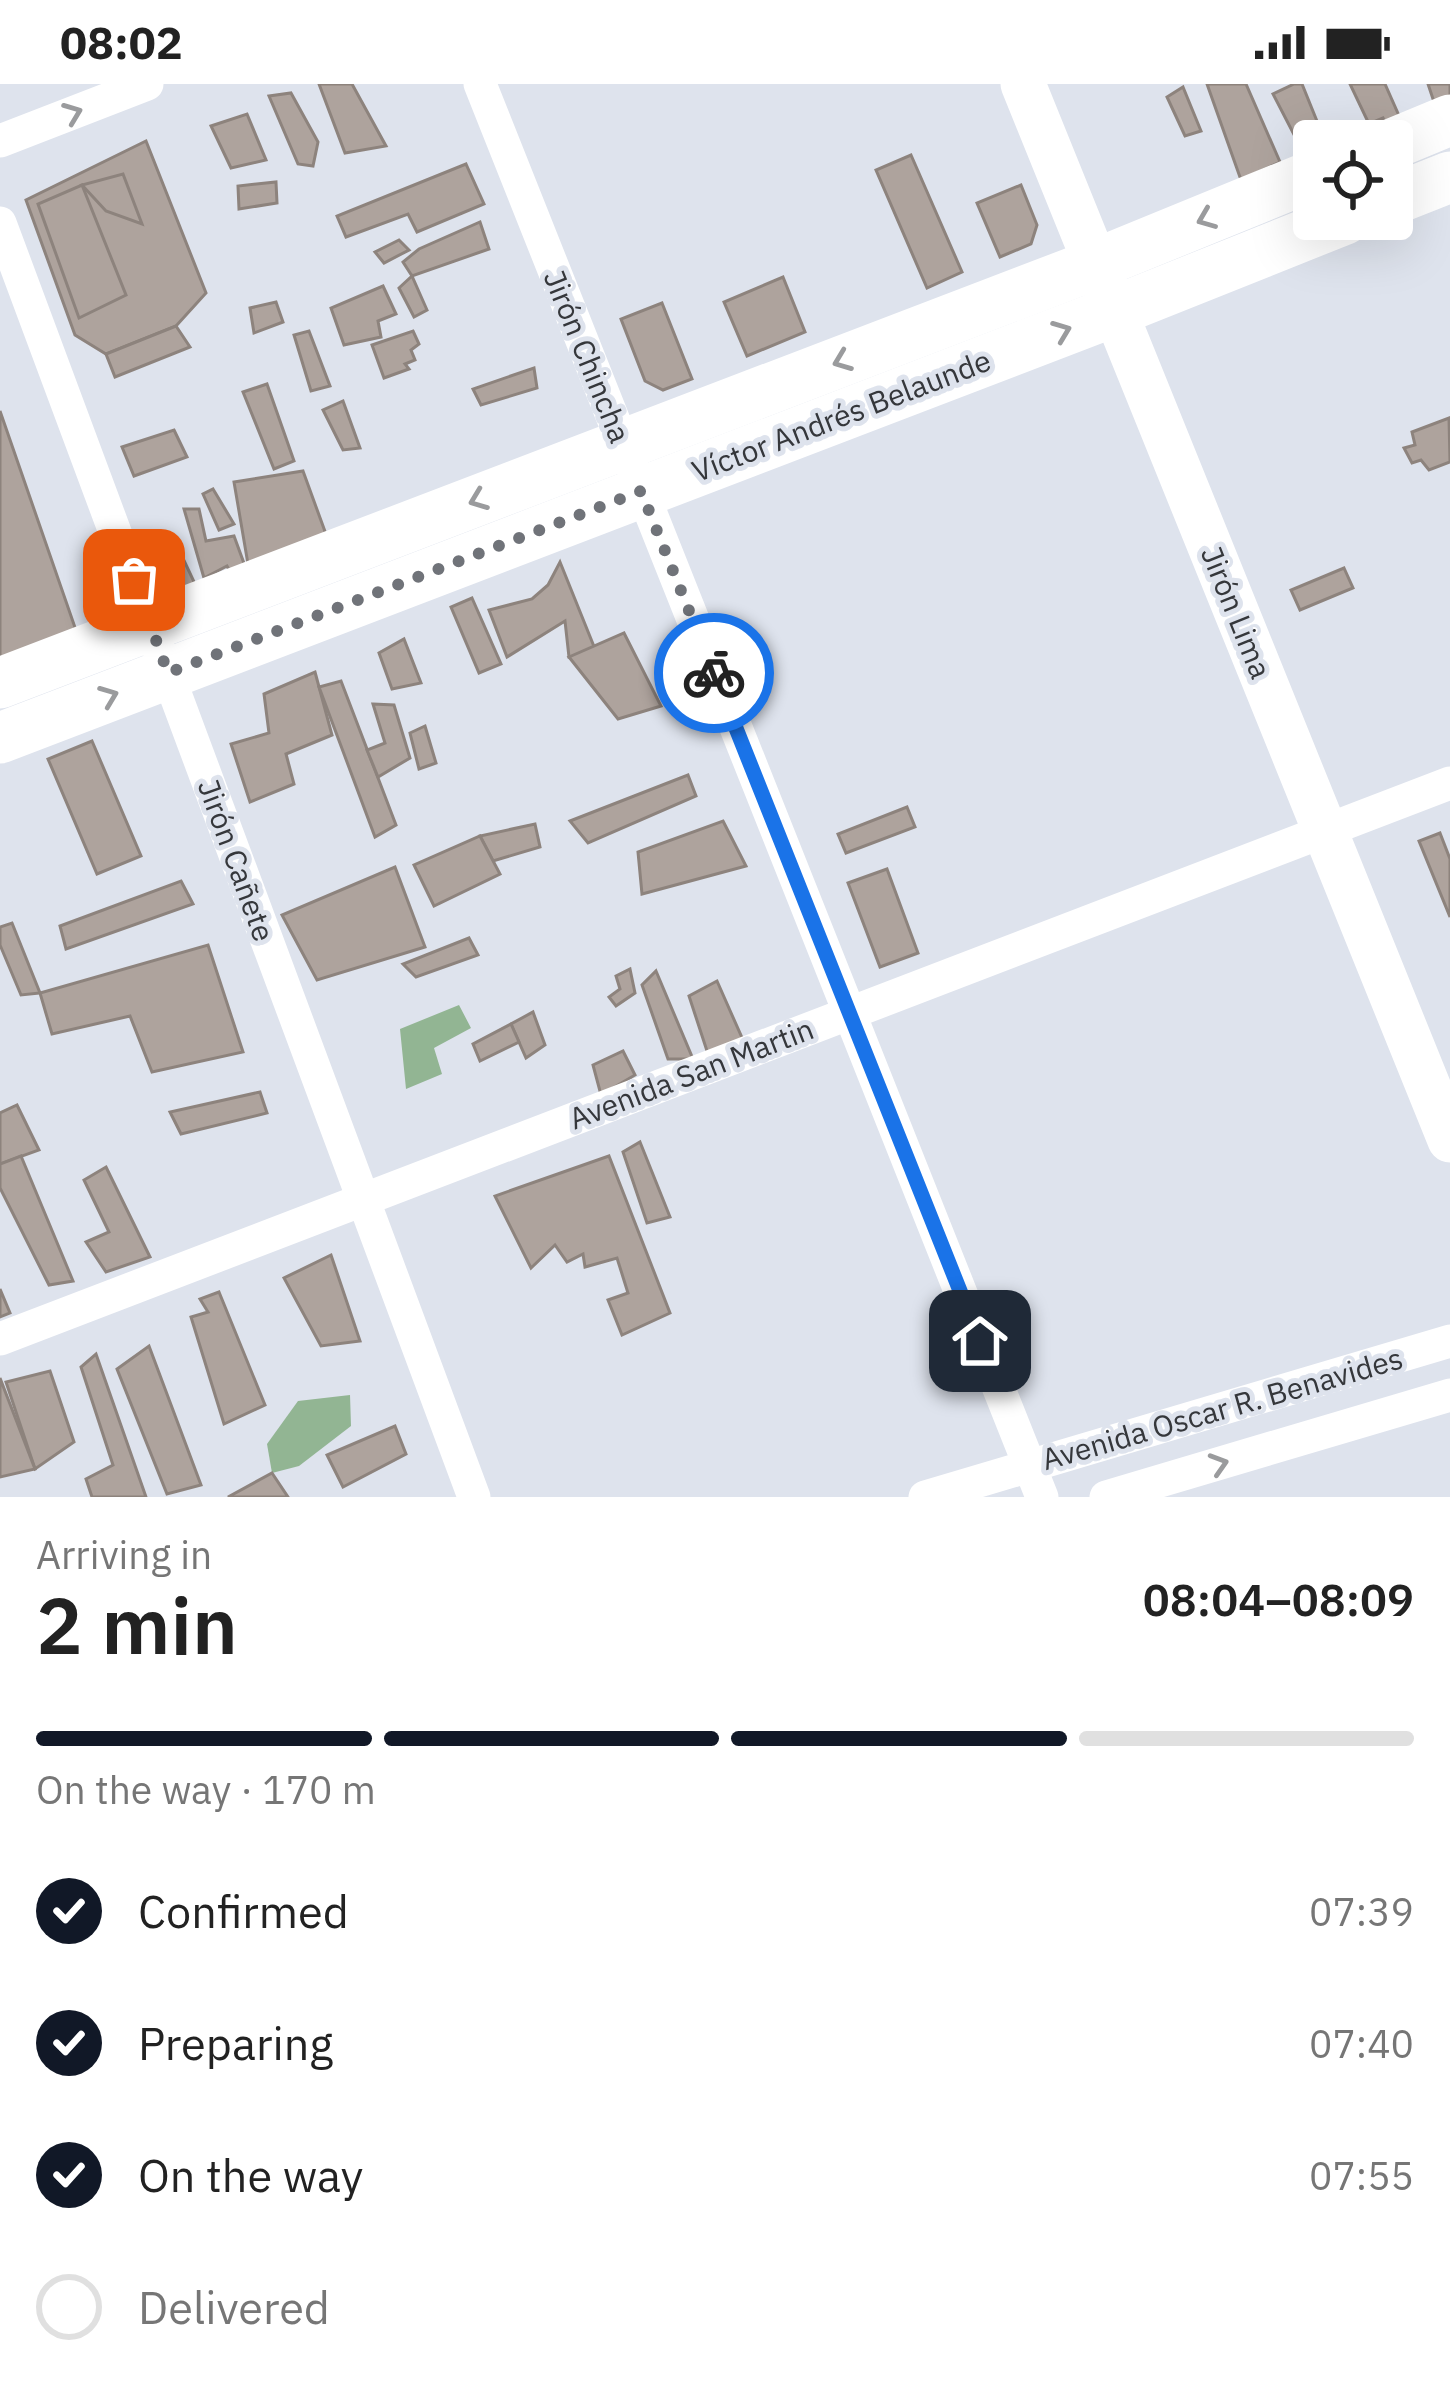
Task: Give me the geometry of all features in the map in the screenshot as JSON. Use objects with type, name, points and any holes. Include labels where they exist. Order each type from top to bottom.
[{"type":"main road","points":[[1413,135],[1450,120]]},
{"type":"main road","points":[[1413,192],[1450,177]]},
{"type":"main road","name":"Víctor Andrés Belaunde","points":[[0,738],[168,673],[1096,264],[1293,184]]},
{"type":"main road","name":"Víctor Andrés Belaunde","points":[[0,683],[150,624],[1115,311],[1293,240]]},
{"type":"street","points":[[0,141],[147,84]]},
{"type":"street","name":"Jirón Chincha","points":[[480,84],[1042,1497]]},
{"type":"street","name":"Jirón Lima","points":[[1023,84],[1450,1140]]},
{"type":"street","name":"Jirón Cañete","points":[[0,223],[474,1497]]},
{"type":"street","name":"Avenida San Martin","points":[[0,1339],[1450,783]]},
{"type":"street","name":"Avenida Oscar R. Benavides","points":[[925,1497],[1450,1341]]},
{"type":"street","name":"Avenida Oscar R. Benavides","points":[[1106,1497],[1450,1395]]},
{"type":"green space","points":[[459,1005],[471,1028],[434,1048],[442,1074],[406,1089],[400,1029]]},
{"type":"green space","points":[[350,1395],[351,1426],[299,1466],[272,1473],[267,1444],[298,1401]]},
{"type":"building","points":[[319,84],[352,84],[386,146],[345,153]]},
{"type":"building","points":[[1207,84],[1246,84],[1280,162],[1241,180]]},
{"type":"building","points":[[1302,84],[1317,120],[1293,120],[1293,133],[1273,94]]},
{"type":"building","points":[[1350,84],[1385,84],[1400,118],[1367,120]]},
{"type":"building","points":[[1428,84],[1450,84],[1450,100],[1437,111]]},
{"type":"building","points":[[1183,87],[1201,131],[1185,136],[1167,97]]},
{"type":"building","points":[[291,93],[318,142],[313,166],[298,164],[269,96]]},
{"type":"building","points":[[247,114],[266,160],[231,168],[211,126]]},
{"type":"building","points":[[146,141],[206,293],[176,326],[106,354],[75,335],[26,200]]},
{"type":"building","points":[[911,155],[962,272],[927,288],[876,170]]},
{"type":"building","points":[[466,164],[484,204],[417,232],[408,214],[346,237],[337,216]]},
{"type":"building","points":[[123,174],[142,224],[106,211],[82,185]]},
{"type":"building","points":[[276,182],[277,203],[239,209],[238,186]]},
{"type":"building","points":[[82,185],[126,295],[79,318],[38,204]]},
{"type":"building","points":[[1021,185],[1037,225],[1031,244],[1000,257],[977,203]]},
{"type":"building","points":[[480,222],[489,249],[412,276],[403,262],[419,249]]},
{"type":"building","points":[[399,240],[409,250],[384,263],[375,252]]},
{"type":"building","points":[[412,276],[427,310],[414,317],[399,288]]},
{"type":"building","points":[[783,277],[805,332],[747,356],[724,302]]},
{"type":"building","points":[[383,286],[396,314],[378,321],[381,337],[344,345],[331,308]]},
{"type":"building","points":[[276,302],[283,322],[254,333],[250,308]]},
{"type":"building","points":[[662,303],[692,379],[663,390],[645,381],[621,319]]},
{"type":"building","points":[[176,326],[190,347],[115,377],[106,354]]},
{"type":"building","points":[[309,331],[330,386],[311,391],[294,335]]},
{"type":"building","points":[[413,331],[419,344],[411,350],[415,360],[405,364],[409,369],[384,378],[372,345]]},
{"type":"building","points":[[534,368],[537,388],[481,405],[473,389]]},
{"type":"building","points":[[267,384],[294,461],[274,469],[243,392]]},
{"type":"building","points":[[343,401],[360,448],[343,450],[323,410]]},
{"type":"building","points":[[0,411],[79,639],[0,666]]},
{"type":"building","points":[[1449,418],[1450,462],[1429,470],[1421,460],[1412,463],[1404,448],[1415,445],[1412,432]]},
{"type":"building","points":[[174,430],[187,457],[134,476],[122,447]]},
{"type":"building","points":[[303,471],[327,537],[249,570],[234,482]]},
{"type":"building","points":[[213,489],[234,524],[219,530],[203,494]]},
{"type":"building","points":[[184,509],[199,509],[206,541],[234,536],[249,577],[236,583],[227,566],[204,578]]},
{"type":"building","points":[[180,552],[196,586],[181,598],[177,587],[167,591],[147,564]]},
{"type":"building","points":[[560,562],[597,654],[569,657],[565,621],[507,657],[489,610],[532,599],[548,585]]},
{"type":"building","points":[[1344,568],[1353,588],[1300,610],[1291,590]]},
{"type":"building","points":[[472,598],[501,664],[479,673],[451,607]]},
{"type":"building","points":[[624,633],[661,706],[618,719],[569,657]]},
{"type":"building","points":[[404,639],[421,683],[392,689],[379,653]]},
{"type":"building","points":[[315,672],[332,735],[286,754],[294,784],[250,802],[231,744],[269,733],[264,694]]},
{"type":"building","points":[[341,681],[396,825],[375,837],[319,687]]},
{"type":"building","points":[[373,704],[394,705],[410,758],[378,777],[367,750],[385,743]]},
{"type":"building","points":[[425,726],[436,763],[419,769],[410,733]]},
{"type":"building","points":[[92,741],[141,856],[97,874],[48,759]]},
{"type":"building","points":[[688,775],[696,796],[588,843],[570,821]]},
{"type":"building","points":[[907,807],[915,827],[846,853],[838,834]]},
{"type":"building","points":[[723,821],[746,866],[642,894],[638,852]]},
{"type":"building","points":[[535,824],[540,847],[493,861],[480,836]]},
{"type":"building","points":[[1440,833],[1450,859],[1450,917],[1419,841]]},
{"type":"building","points":[[480,836],[500,874],[434,906],[414,865]]},
{"type":"building","points":[[395,867],[425,947],[317,980],[282,915]]},
{"type":"building","points":[[887,869],[918,953],[880,967],[848,883]]},
{"type":"building","points":[[181,881],[193,904],[66,949],[60,926]]},
{"type":"building","points":[[12,923],[40,993],[21,995],[0,945],[0,927]]},
{"type":"building","points":[[469,938],[478,955],[416,977],[403,964]]},
{"type":"building","points":[[208,945],[243,1052],[152,1072],[130,1016],[52,1034],[40,993]]},
{"type":"building","points":[[630,969],[635,993],[616,1006],[609,997],[620,989],[616,976]]},
{"type":"building","points":[[656,971],[693,1059],[668,1059],[642,985]]},
{"type":"building","points":[[717,981],[743,1040],[708,1054],[689,996]]},
{"type":"building","points":[[533,1012],[545,1045],[526,1058],[511,1024]]},
{"type":"building","points":[[511,1024],[519,1042],[480,1061],[473,1044]]},
{"type":"building","points":[[623,1051],[635,1075],[601,1095],[593,1065]]},
{"type":"building","points":[[260,1092],[267,1113],[181,1134],[170,1112]]},
{"type":"building","points":[[17,1105],[39,1150],[0,1164],[0,1113]]},
{"type":"building","points":[[640,1142],[670,1217],[647,1223],[623,1152]]},
{"type":"building","points":[[21,1156],[73,1281],[49,1285],[0,1188],[0,1164]]},
{"type":"building","points":[[609,1156],[670,1313],[622,1335],[608,1300],[628,1293],[617,1258],[585,1267],[583,1254],[567,1262],[555,1245],[531,1268],[495,1196]]},
{"type":"building","points":[[106,1167],[150,1257],[106,1272],[86,1242],[109,1232],[84,1180]]},
{"type":"building","points":[[331,1255],[360,1341],[321,1346],[284,1278]]},
{"type":"building","points":[[0,1289],[10,1313],[0,1317]]},
{"type":"building","points":[[219,1292],[265,1405],[224,1424],[191,1317],[208,1312],[200,1299]]},
{"type":"building","points":[[149,1346],[201,1485],[167,1494],[117,1369]]},
{"type":"building","points":[[96,1354],[146,1497],[92,1497],[86,1479],[113,1465],[81,1367]]},
{"type":"building","points":[[50,1371],[74,1442],[35,1469],[6,1382]]},
{"type":"building","points":[[0,1378],[35,1469],[0,1477]]},
{"type":"building","points":[[395,1426],[406,1454],[343,1487],[327,1455]]},
{"type":"building","points":[[272,1473],[288,1497],[228,1497]]},
{"type":"way so far","points":[[134,580],[168,673],[641,491],[714,673]]},
{"type":"route","points":[[714,673],[980,1341]]}]
